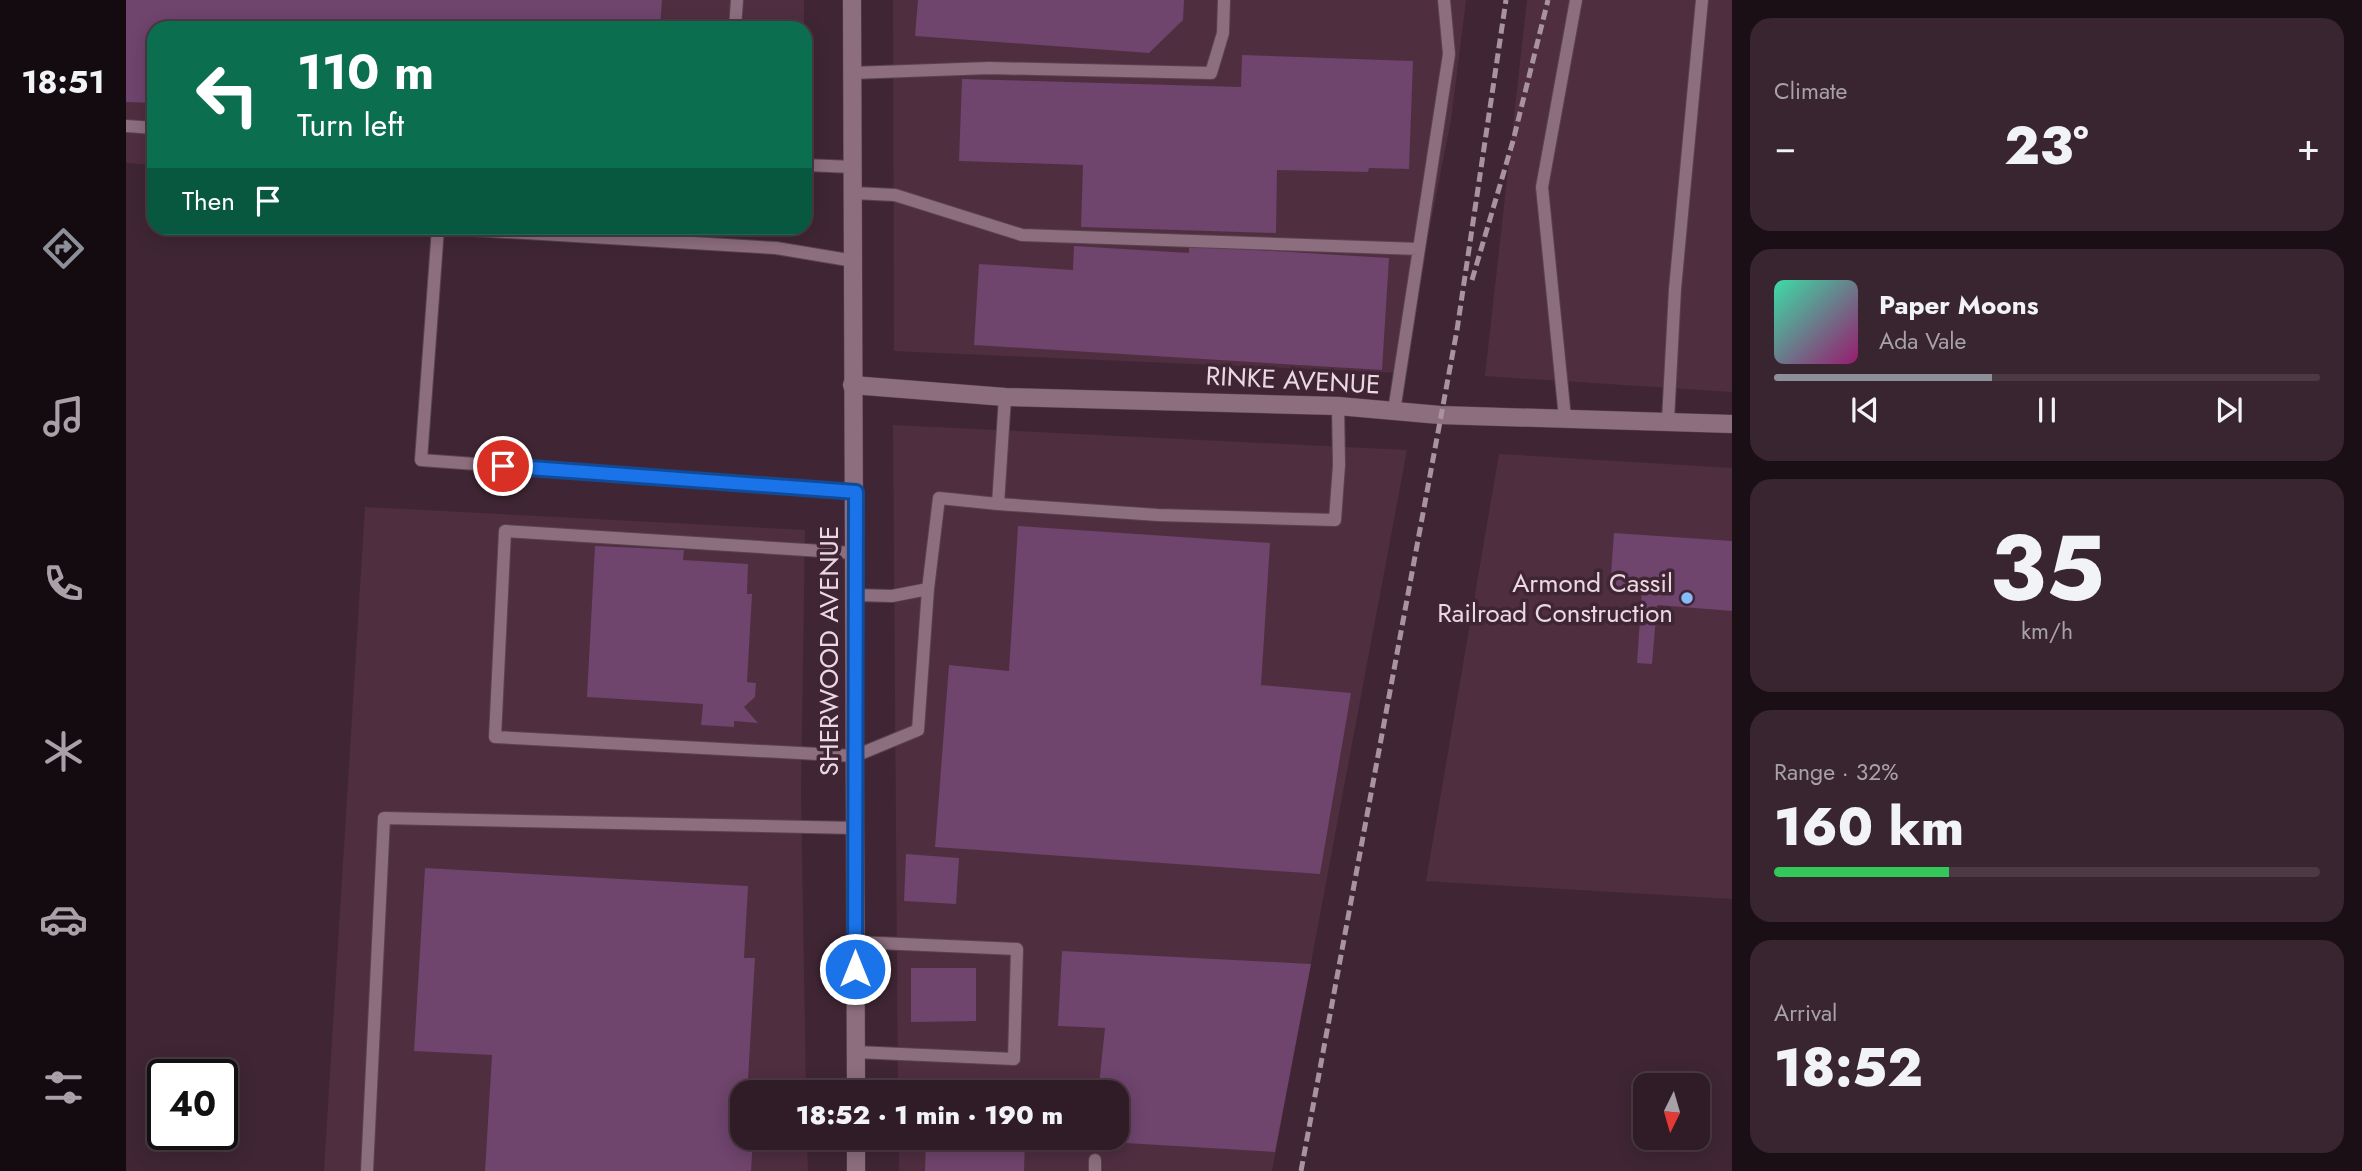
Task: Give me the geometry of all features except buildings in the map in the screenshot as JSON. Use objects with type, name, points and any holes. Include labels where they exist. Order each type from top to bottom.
[{"type":"street","name":"SHERWOOD AVENUE","points":[[852,0],[852,385],[856,492],[856,1080]]},
{"type":"street","name":"RINKE AVENUE","points":[[852,385],[1005,397],[1338,406],[1394,411],[1732,424]]},
{"type":"street","points":[[856,1150],[856,1171]]},
{"type":"lane","points":[[736,21],[737,0]]},
{"type":"lane","points":[[852,73],[989,68],[1210,73],[1223,33],[1224,0]]},
{"type":"lane","points":[[1394,411],[1449,54],[1444,0]]},
{"type":"lane","points":[[1565,418],[1542,187],[1576,0]]},
{"type":"lane","points":[[1668,420],[1675,289],[1702,0]]},
{"type":"lane","points":[[126,126],[147,128]]},
{"type":"lane","points":[[812,165],[853,167]]},
{"type":"lane","points":[[853,193],[895,195],[1022,234],[1419,249]]},
{"type":"lane","points":[[437,235],[421,460],[856,492]]},
{"type":"lane","points":[[556,235],[776,248],[854,261]]},
{"type":"lane","points":[[998,504],[1005,397]]},
{"type":"lane","points":[[854,553],[505,531],[495,737],[855,756],[918,730],[928,589],[939,498],[1158,515],[1335,520],[1339,465],[1338,406]]},
{"type":"lane","points":[[855,595],[892,596],[928,589]]},
{"type":"lane","points":[[367,1171],[384,818],[855,828]]},
{"type":"lane","points":[[855,942],[1017,949],[1014,1059],[856,1052]]},
{"type":"shaded area","points":[[126,0],[804,0],[804,21],[147,21],[147,164],[126,163]]},
{"type":"shaded area","points":[[893,0],[1466,0],[1451,120],[1401,373],[894,351]]},
{"type":"shaded area","points":[[1527,0],[1732,0],[1732,392],[1485,376]]},
{"type":"shaded area","points":[[893,425],[1407,450],[1272,1171],[899,1171],[899,1150],[1129,1150],[1129,1080],[898,1080]]},
{"type":"shaded area","points":[[1499,454],[1732,468],[1732,899],[1426,881]]},
{"type":"shaded area","points":[[365,507],[805,530],[801,793],[806,1080],[730,1080],[730,1150],[807,1150],[808,1171],[324,1171]]},
{"type":"railway","points":[[1301,1171],[1457,330],[1506,0]]},
{"type":"railway","points":[[1472,280],[1513,141],[1548,0]]},
{"type":"place","name":"Armond Cassil Railroad Construction","points":[[1687,598]]},
{"type":"route","points":[[503,466],[856,492],[855,969]]}]
